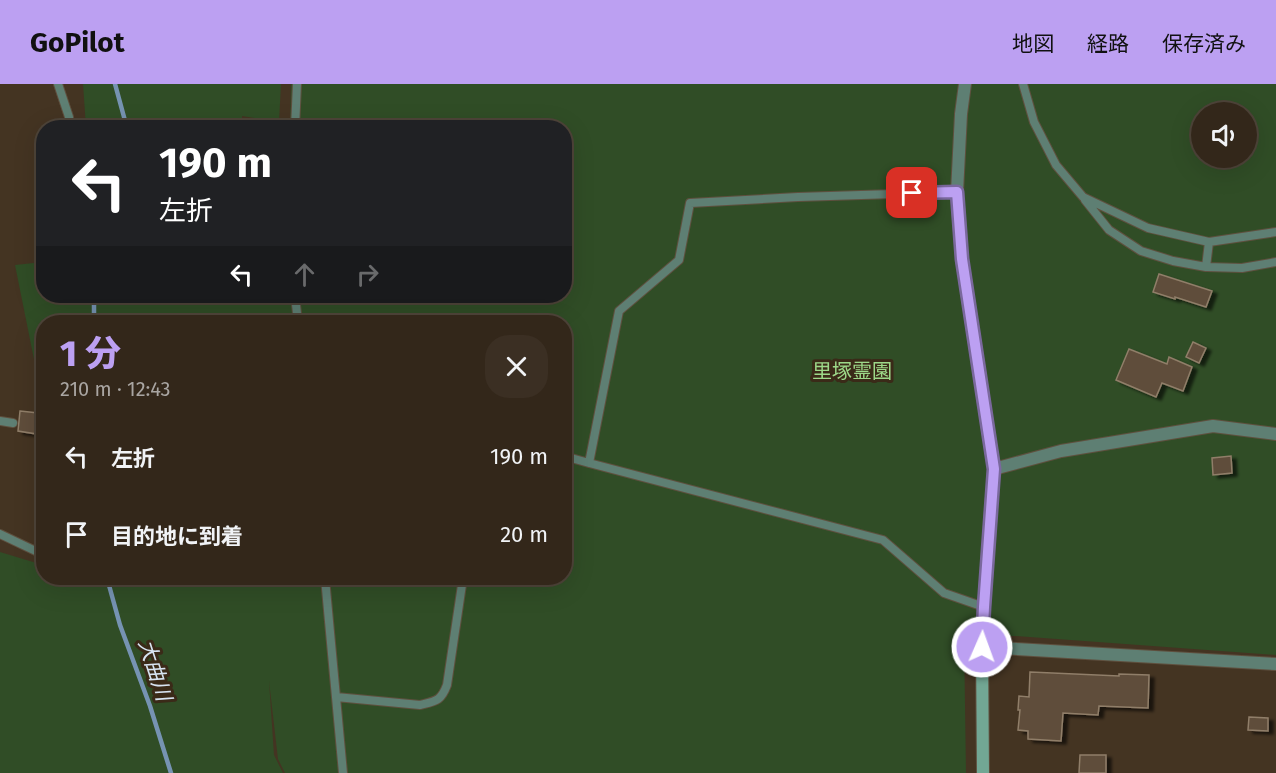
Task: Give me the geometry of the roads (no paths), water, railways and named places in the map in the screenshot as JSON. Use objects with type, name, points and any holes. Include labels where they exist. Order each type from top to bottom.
[{"type":"street","points":[[965,84],[957,192],[962,259],[994,469],[982,647],[982,773]]},
{"type":"street","points":[[994,469],[1061,451],[1213,426],[1276,434]]},
{"type":"street","points":[[982,647],[1276,664]]},
{"type":"lane","points":[[58,84],[69,120]]},
{"type":"lane","points":[[295,120],[297,84]]},
{"type":"lane","points":[[1023,84],[1034,122],[1056,165],[1108,230],[1142,251],[1173,261],[1206,267],[1242,268],[1276,261]]},
{"type":"lane","points":[[589,463],[619,311],[679,260],[690,203],[957,192]]},
{"type":"lane","points":[[1083,197],[1148,228],[1209,242],[1276,232]]},
{"type":"lane","points":[[1206,267],[1209,242]]},
{"type":"lane","points":[[0,421],[13,423]]},
{"type":"lane","points":[[572,458],[882,540],[944,594],[984,607]]},
{"type":"lane","points":[[0,534],[36,551]]},
{"type":"lane","points":[[326,585],[343,773]]},
{"type":"lane","points":[[336,697],[420,705],[433,702],[442,696],[447,685],[462,585]]},
{"type":"waterway","name":"大曲川","points":[[115,84],[125,120]]},
{"type":"waterway","name":"大曲川","points":[[94,303],[94,315]]},
{"type":"waterway","name":"大曲川","points":[[109,585],[120,625],[150,706],[171,773]]},
{"type":"park label","name":"里塚霊園","points":[[852,371]]}]
